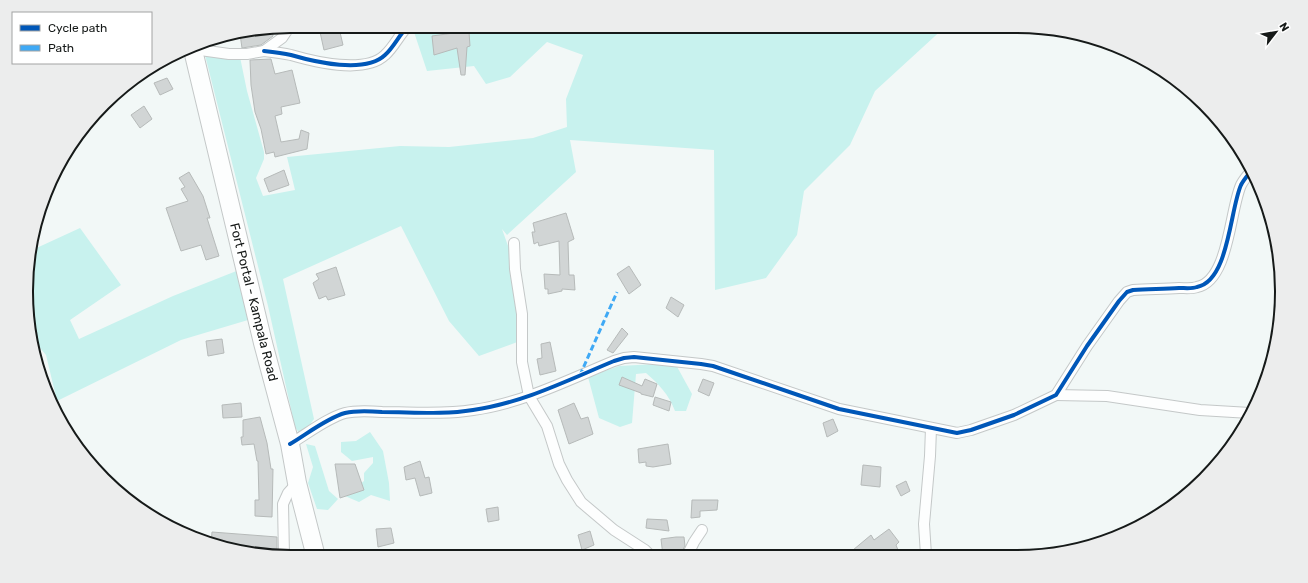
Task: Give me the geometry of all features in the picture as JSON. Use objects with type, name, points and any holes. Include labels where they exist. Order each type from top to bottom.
[{"type":"highway","name":"Fort Portal - Kampala Road","points":[[193,53],[261,336],[290,444],[297,483],[314,550]]},
{"type":"street","points":[[264,51],[282,38],[285,33]]},
{"type":"street","points":[[202,49],[235,54],[247,54],[264,51],[353,66],[364,65],[377,61],[386,55],[401,33]]},
{"type":"street","points":[[1056,395],[1118,301],[1128,292],[1134,290],[1198,287],[1208,282],[1216,272],[1221,260],[1228,240],[1240,186],[1247,176]]},
{"type":"street","points":[[514,243],[515,269],[522,314],[522,362],[529,396],[547,426],[559,464],[581,502],[614,530],[645,550]]},
{"type":"street","points":[[290,444],[336,416],[347,412],[460,412],[497,406],[529,396],[614,361],[634,357],[713,366],[838,409],[957,433],[971,430],[1014,415],[1056,395],[1107,396],[1200,410],[1244,413]]},
{"type":"street","points":[[926,550],[924,524],[929,477],[931,428]]},
{"type":"street","points":[[284,550],[283,504],[288,493],[297,483]]},
{"type":"street","points":[[691,550],[702,530]]},
{"type":"shaded area","points":[[414,33],[938,33],[875,91],[850,145],[804,191],[797,235],[766,278],[715,290],[714,150],[570,140],[576,172],[507,235],[502,229],[513,260],[520,341],[479,356],[449,321],[401,226],[283,279],[314,419],[304,433],[299,433],[295,427],[268,306],[204,51],[240,57],[247,91],[264,152],[264,159],[256,178],[263,196],[295,190],[287,157],[400,146],[449,147],[533,138],[567,127],[566,99],[583,55],[547,42],[510,77],[486,84],[474,66],[427,71]]},
{"type":"shaded area","points":[[80,228],[121,285],[70,320],[79,339],[173,296],[239,270],[248,320],[181,340],[58,401],[46,355],[39,347],[35,325],[33,292],[37,248]]},
{"type":"shaded area","points":[[675,363],[692,394],[686,411],[675,411],[663,390],[646,373],[636,374],[632,423],[620,427],[599,418],[588,377],[619,366]]},
{"type":"shaded area","points":[[370,432],[383,451],[389,483],[390,501],[371,495],[359,502],[345,496],[364,481],[364,473],[373,463],[373,457],[352,461],[341,452],[341,442],[356,441]]},
{"type":"shaded area","points":[[306,444],[315,446],[329,491],[338,499],[328,510],[317,509],[308,483],[313,467]]},
{"type":"building","points":[[320,33],[340,33],[343,45],[324,50]]},
{"type":"building","points":[[454,33],[469,33],[470,46],[467,47],[465,75],[461,75],[457,48],[434,55],[432,36]]},
{"type":"building","points":[[273,34],[273,36],[261,45],[242,48],[241,38]]},
{"type":"building","points":[[271,59],[275,74],[292,70],[300,103],[281,107],[282,114],[275,116],[281,142],[299,139],[301,130],[309,133],[307,149],[275,157],[274,152],[266,154],[261,129],[255,112],[251,85],[250,60]]},
{"type":"building","points":[[167,78],[173,89],[160,95],[154,83]]},
{"type":"building","points":[[144,106],[152,119],[140,128],[131,115]]},
{"type":"building","points":[[284,170],[289,185],[269,192],[264,179]]},
{"type":"building","points":[[189,172],[203,196],[210,218],[207,218],[219,256],[206,260],[201,245],[181,251],[166,208],[188,201],[181,189],[185,187],[179,178]]},
{"type":"building","points":[[566,213],[574,239],[568,242],[569,275],[574,275],[575,290],[562,289],[562,291],[548,294],[548,289],[545,289],[544,274],[560,275],[559,241],[539,246],[538,242],[534,244],[532,232],[535,232],[533,223]]},
{"type":"building","points":[[629,266],[641,285],[629,294],[617,274]]},
{"type":"building","points":[[336,267],[345,295],[328,300],[326,296],[319,299],[313,283],[319,279],[316,274]]},
{"type":"building","points":[[671,297],[684,305],[678,317],[666,308]]},
{"type":"building","points":[[622,328],[628,334],[613,353],[607,350]]},
{"type":"building","points":[[222,339],[224,353],[208,356],[206,341]]},
{"type":"building","points":[[550,342],[556,371],[540,375],[537,359],[542,358],[541,344]]},
{"type":"building","points":[[622,377],[642,386],[645,379],[657,384],[653,397],[619,385]]},
{"type":"building","points":[[703,379],[714,383],[709,396],[698,391]]},
{"type":"building","points":[[655,397],[671,402],[669,411],[653,405]]},
{"type":"building","points":[[241,403],[242,417],[223,418],[222,405]]},
{"type":"building","points":[[574,403],[581,419],[588,417],[593,434],[569,444],[558,410]]},
{"type":"building","points":[[260,417],[267,443],[271,469],[273,469],[272,517],[255,516],[255,500],[259,500],[258,461],[254,444],[242,445],[241,437],[243,437],[243,420]]},
{"type":"building","points":[[833,419],[838,431],[827,437],[823,423]]},
{"type":"building","points":[[668,444],[671,464],[653,467],[646,466],[646,462],[639,463],[638,449]]},
{"type":"building","points":[[420,461],[425,478],[429,477],[432,493],[420,496],[415,478],[406,480],[404,467]]},
{"type":"building","points":[[335,464],[355,464],[364,490],[340,498]]},
{"type":"building","points":[[863,465],[881,467],[880,487],[861,485]]},
{"type":"building","points":[[906,481],[910,491],[901,496],[896,486]]},
{"type":"building","points":[[692,500],[718,500],[717,510],[700,511],[700,517],[691,518]]},
{"type":"building","points":[[498,507],[499,520],[488,522],[486,509]]},
{"type":"building","points":[[647,519],[667,520],[669,531],[646,528]]},
{"type":"building","points":[[391,528],[394,543],[378,547],[376,529]]},
{"type":"building","points":[[889,529],[899,542],[896,545],[898,550],[853,550],[871,535],[874,540]]},
{"type":"building","points":[[590,531],[594,545],[582,550],[578,535]]},
{"type":"building","points":[[212,532],[277,537],[277,549],[241,545],[212,537]]},
{"type":"building","points":[[684,537],[685,546],[683,550],[662,550],[661,539]]},
{"type":"marked path","points":[[580,375],[617,292]]},
{"type":"cycle path","points":[[264,51],[288,54],[313,61],[340,65],[365,64],[376,61],[385,55],[402,33]]},
{"type":"cycle path","points":[[290,444],[324,422],[345,413],[354,411],[428,413],[462,412],[492,407],[545,390],[614,361],[634,357],[713,366],[839,409],[957,433],[971,430],[1014,415],[1056,395],[1087,346],[1127,292],[1133,290],[1193,288],[1208,282],[1216,272],[1222,258],[1227,243],[1237,196],[1242,183],[1247,176]]}]
